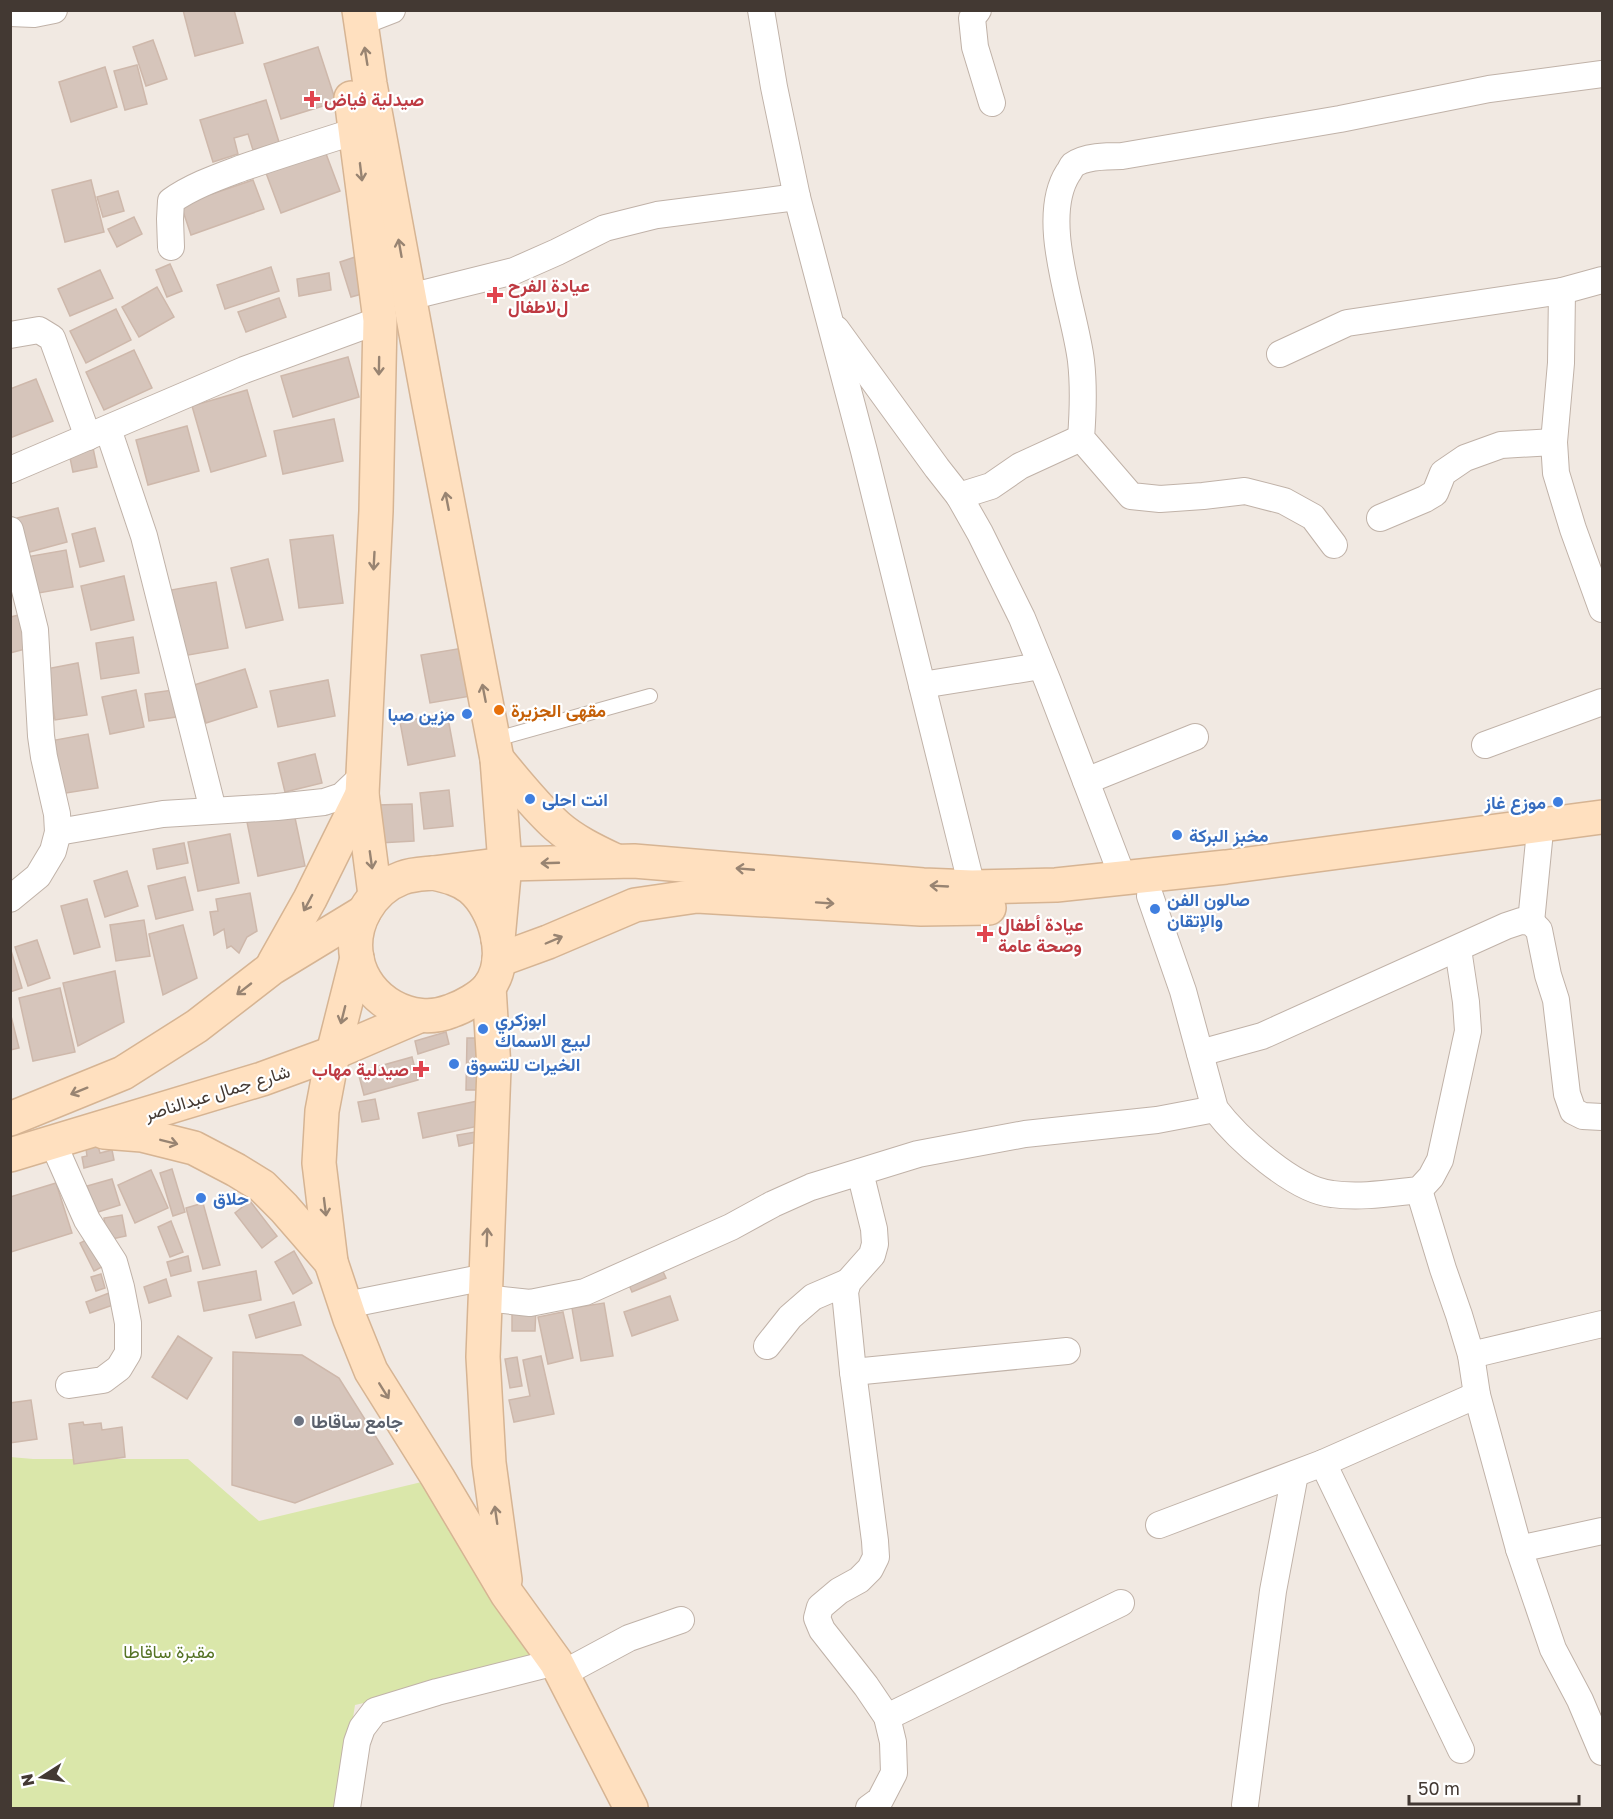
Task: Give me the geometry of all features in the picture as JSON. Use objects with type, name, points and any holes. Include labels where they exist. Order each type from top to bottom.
[{"type":"main road","points":[[352,14],[356,131],[381,320],[376,511],[363,785],[370,903],[357,932],[357,958],[333,1053],[322,1111],[320,1163],[331,1262],[371,1371],[507,1594],[559,1668],[631,1809]]},
{"type":"main road","points":[[352,14],[370,84],[495,750],[505,864],[495,962],[464,1006],[441,1015],[419,1016],[397,1010],[379,997],[365,979],[357,958]]},
{"type":"main road","points":[[495,750],[517,784],[558,827],[592,850],[616,861]]},
{"type":"main road","points":[[272,968],[310,899],[363,785]]},
{"type":"main road","points":[[10,1119],[123,1073],[197,1026],[272,968],[370,903],[388,885],[417,874],[505,864],[616,861],[698,865],[923,885],[972,887],[1056,885],[1226,867],[1602,817]]},
{"type":"main road","points":[[495,962],[635,905],[698,896],[921,909],[977,909],[1150,896],[1602,833]]},
{"type":"main road","points":[[433,873],[452,878],[470,887],[484,902],[494,919],[494,1068],[483,1358],[489,1463],[507,1594]]},
{"type":"main road","name":"شارع جمال عبدالناصر","points":[[10,1155],[262,1079],[333,1053],[419,1016]]},
{"type":"main road","points":[[90,1131],[142,1135],[194,1148],[236,1170],[262,1186],[331,1262]]},
{"type":"street","points":[[10,13],[34,14],[54,10]]},
{"type":"street","points":[[352,14],[392,10]]},
{"type":"street","points":[[761,10],[796,197],[864,451],[972,887]]},
{"type":"street","points":[[978,10],[972,18],[975,47],[992,103]]},
{"type":"street","points":[[1334,545],[1313,517],[1284,501],[1245,491],[1160,500],[1131,496],[1081,438],[1084,403],[1081,360],[1058,247],[1056,210],[1062,182],[1073,165],[1096,156],[1122,156],[1340,119],[1489,89],[1602,74]]},
{"type":"street","points":[[171,247],[171,201],[182,194],[226,174],[281,154],[356,131]]},
{"type":"street","points":[[409,297],[514,271],[605,228],[657,215],[796,197]]},
{"type":"street","points":[[1280,354],[1347,323],[1562,291],[1602,280]]},
{"type":"street","points":[[1562,291],[1561,363],[1554,442],[1556,474],[1573,529],[1600,599]]},
{"type":"street","points":[[827,316],[959,496],[980,533],[1022,618],[1124,878]]},
{"type":"street","points":[[10,470],[244,370],[381,320]]},
{"type":"street","points":[[10,335],[39,330],[52,338],[144,536],[213,810]]},
{"type":"street","points":[[959,496],[991,486],[1020,466],[1081,438]]},
{"type":"street","points":[[1380,518],[1435,493],[1443,473],[1465,458],[1502,445],[1554,442]]},
{"type":"street","points":[[10,530],[35,630],[41,736],[57,814],[58,832],[53,850],[38,876],[10,899]]},
{"type":"street","points":[[922,684],[1041,666]]},
{"type":"street","points":[[1485,745],[1602,702]]},
{"type":"street","points":[[1086,781],[1195,737]]},
{"type":"street","points":[[58,832],[163,814],[324,802],[363,785]]},
{"type":"street","points":[[1531,922],[1539,841]]},
{"type":"street","points":[[1150,896],[1183,991],[1215,1109],[1227,1125],[1286,1175],[1308,1187],[1329,1194],[1361,1196],[1419,1190],[1431,1177],[1440,1160],[1468,1031],[1464,978],[1458,949]]},
{"type":"street","points":[[1200,1053],[1262,1036],[1506,926],[1521,921],[1531,922],[1539,930],[1548,975],[1556,1000],[1567,1094],[1573,1111],[1583,1116],[1602,1117]]},
{"type":"street","points":[[346,1305],[485,1288],[530,1303],[585,1292],[731,1227],[773,1204],[812,1187],[918,1154],[1025,1134],[1157,1120],[1215,1109]]},
{"type":"street","points":[[53,1143],[87,1220],[114,1262],[128,1323],[128,1353],[119,1368],[103,1380],[69,1386]]},
{"type":"street","points":[[767,1346],[790,1317],[813,1297],[848,1282],[873,1255],[874,1229],[860,1172]]},
{"type":"street","points":[[1419,1190],[1471,1355],[1477,1395],[1519,1549],[1553,1649],[1591,1698],[1602,1752]]},
{"type":"street","points":[[848,1282],[845,1292],[853,1372],[876,1557],[870,1569],[859,1580],[839,1591],[820,1606],[818,1618],[822,1630],[887,1717],[893,1742],[894,1773],[880,1800],[869,1809]]},
{"type":"street","points":[[1471,1355],[1602,1324]]},
{"type":"street","points":[[853,1372],[1067,1352]]},
{"type":"street","points":[[1159,1525],[1323,1463],[1477,1395]]},
{"type":"street","points":[[1323,1463],[1461,1750]]},
{"type":"street","points":[[1245,1805],[1273,1591],[1295,1474]]},
{"type":"street","points":[[1519,1549],[1602,1531]]},
{"type":"street","points":[[887,1717],[1121,1603]]},
{"type":"street","points":[[348,1809],[357,1742],[368,1718],[375,1712],[437,1692],[559,1668],[629,1638],[681,1620]]},
{"type":"lane","points":[[495,750],[650,696]]},
{"type":"green space","name":"مقبرة ساقاطا","points":[[10,1457],[188,1459],[259,1521],[430,1480],[542,1662],[355,1705],[339,1808],[11,1808]]},
{"type":"building","points":[[183,10],[234,10],[243,43],[195,56]]},
{"type":"building","points":[[153,40],[167,79],[146,86],[133,47]]},
{"type":"building","points":[[318,47],[336,102],[281,119],[264,64]]},
{"type":"building","points":[[137,65],[147,104],[125,110],[114,71]]},
{"type":"building","points":[[105,67],[117,107],[71,122],[59,82]]},
{"type":"building","points":[[266,100],[279,142],[253,150],[248,134],[234,138],[238,154],[213,162],[200,120]]},
{"type":"building","points":[[325,151],[340,191],[281,213],[266,173]]},
{"type":"building","points":[[91,180],[104,232],[65,242],[52,190]]},
{"type":"building","points":[[253,180],[264,209],[191,235],[181,205],[209,186],[212,194]]},
{"type":"building","points":[[118,191],[124,211],[103,217],[97,197]]},
{"type":"building","points":[[134,217],[142,234],[117,247],[108,229]]},
{"type":"building","points":[[358,256],[369,292],[351,297],[340,262]]},
{"type":"building","points":[[170,264],[182,291],[167,297],[156,270]]},
{"type":"building","points":[[271,267],[279,291],[225,309],[217,285]]},
{"type":"building","points":[[100,270],[113,298],[70,316],[58,289]]},
{"type":"building","points":[[329,273],[331,290],[299,296],[297,279]]},
{"type":"building","points":[[157,287],[174,317],[139,337],[122,307]]},
{"type":"building","points":[[279,298],[286,317],[246,332],[238,312]]},
{"type":"building","points":[[116,309],[131,340],[86,363],[70,331]]},
{"type":"building","points":[[134,350],[152,388],[104,410],[86,372]]},
{"type":"building","points":[[348,357],[359,397],[293,417],[281,376]]},
{"type":"building","points":[[36,379],[53,421],[10,438],[10,389]]},
{"type":"building","points":[[247,390],[266,456],[211,472],[192,406]]},
{"type":"building","points":[[334,419],[343,461],[283,474],[274,431]]},
{"type":"building","points":[[187,426],[199,471],[148,485],[136,440]]},
{"type":"building","points":[[93,448],[97,467],[73,472],[69,453]]},
{"type":"building","points":[[58,508],[67,542],[26,553],[17,518]]},
{"type":"building","points":[[95,528],[104,561],[80,567],[72,534]]},
{"type":"building","points":[[333,535],[343,603],[299,608],[290,540]]},
{"type":"building","points":[[66,550],[73,587],[33,594],[26,557]]},
{"type":"building","points":[[268,559],[283,620],[246,628],[231,568]]},
{"type":"building","points":[[124,576],[134,620],[91,630],[81,586]]},
{"type":"building","points":[[216,582],[228,648],[183,656],[171,590]]},
{"type":"building","points":[[19,615],[29,648],[10,653],[10,617]]},
{"type":"building","points":[[133,637],[139,673],[101,679],[96,643]]},
{"type":"building","points":[[463,648],[471,696],[430,703],[421,655]]},
{"type":"building","points":[[78,663],[87,715],[55,720],[46,669]]},
{"type":"building","points":[[245,669],[257,707],[206,723],[194,685]]},
{"type":"building","points":[[328,680],[335,716],[278,727],[270,691]]},
{"type":"building","points":[[136,690],[144,727],[110,734],[102,697]]},
{"type":"building","points":[[173,690],[176,717],[149,721],[145,694]]},
{"type":"building","points":[[447,713],[455,756],[408,765],[400,722]]},
{"type":"building","points":[[88,734],[98,788],[60,794],[50,741]]},
{"type":"building","points":[[315,754],[322,783],[285,792],[278,763]]},
{"type":"building","points":[[449,790],[453,826],[424,829],[420,793]]},
{"type":"building","points":[[412,804],[414,841],[379,843],[377,805]]},
{"type":"building","points":[[294,813],[305,866],[258,876],[247,822]]},
{"type":"building","points":[[230,834],[239,883],[198,891],[188,842]]},
{"type":"building","points":[[184,843],[188,863],[157,869],[153,849]]},
{"type":"building","points":[[127,871],[138,906],[105,917],[94,881]]},
{"type":"building","points":[[185,877],[193,910],[156,919],[148,886]]},
{"type":"building","points":[[250,893],[257,931],[247,937],[239,953],[231,946],[227,948],[224,929],[214,935],[210,912],[218,911],[216,899]]},
{"type":"building","points":[[87,899],[100,947],[74,954],[61,906]]},
{"type":"building","points":[[144,920],[150,956],[116,961],[110,925]]},
{"type":"building","points":[[183,925],[197,978],[163,995],[149,934]]},
{"type":"building","points":[[37,940],[50,978],[28,986],[15,947]]},
{"type":"building","points":[[10,947],[22,988],[10,992]]},
{"type":"building","points":[[115,971],[124,1022],[78,1046],[63,983]]},
{"type":"building","points":[[60,988],[75,1052],[33,1061],[19,998]]},
{"type":"building","points":[[10,1012],[19,1048],[10,1050]]},
{"type":"building","points":[[446,1032],[449,1044],[418,1054],[415,1041]]},
{"type":"building","points":[[467,1038],[488,1038],[487,1090],[466,1090]]},
{"type":"building","points":[[412,1057],[418,1080],[364,1095],[358,1072]]},
{"type":"building","points":[[375,1099],[379,1119],[362,1122],[358,1102]]},
{"type":"building","points":[[478,1101],[483,1125],[423,1138],[418,1113]]},
{"type":"building","points":[[475,1132],[477,1142],[459,1146],[457,1135]]},
{"type":"building","points":[[98,1146],[100,1153],[112,1150],[114,1160],[84,1168],[82,1157],[87,1156],[86,1149]]},
{"type":"building","points":[[172,1169],[185,1212],[173,1216],[160,1173]]},
{"type":"building","points":[[151,1170],[168,1208],[135,1223],[118,1185]]},
{"type":"building","points":[[112,1179],[120,1205],[95,1213],[87,1186]]},
{"type":"building","points":[[56,1183],[72,1233],[11,1252],[10,1197]]},
{"type":"building","points":[[250,1201],[277,1236],[262,1248],[235,1213]]},
{"type":"building","points":[[203,1203],[220,1265],[203,1269],[186,1208]]},
{"type":"building","points":[[122,1215],[126,1236],[107,1240],[104,1218]]},
{"type":"building","points":[[171,1221],[183,1252],[170,1257],[158,1227]]},
{"type":"building","points":[[90,1238],[104,1266],[94,1271],[80,1243]]},
{"type":"building","points":[[294,1251],[312,1283],[293,1294],[275,1262]]},
{"type":"building","points":[[188,1256],[191,1271],[171,1276],[167,1262]]},
{"type":"building","points":[[660,1265],[666,1278],[632,1292],[627,1280]]},
{"type":"building","points":[[256,1271],[261,1300],[204,1311],[198,1282]]},
{"type":"building","points":[[101,1274],[105,1288],[96,1291],[91,1277]]},
{"type":"building","points":[[166,1279],[171,1296],[149,1303],[144,1287]]},
{"type":"building","points":[[109,1293],[113,1305],[90,1313],[86,1302]]},
{"type":"building","points":[[670,1296],[678,1320],[632,1336],[624,1312]]},
{"type":"building","points":[[294,1302],[301,1325],[256,1338],[249,1315]]},
{"type":"building","points":[[604,1303],[613,1356],[581,1361],[572,1308]]},
{"type":"building","points":[[512,1308],[536,1308],[535,1331],[512,1331]]},
{"type":"building","points":[[563,1312],[573,1358],[548,1364],[538,1317]]},
{"type":"building","points":[[178,1336],[212,1358],[187,1399],[152,1377]]},
{"type":"building","name":"جامع ساقاطا","points":[[233,1352],[302,1355],[339,1378],[393,1464],[295,1503],[232,1485]]},
{"type":"building","points":[[541,1356],[554,1414],[514,1422],[509,1400],[530,1396],[523,1360]]},
{"type":"building","points":[[517,1357],[522,1386],[510,1388],[505,1359]]},
{"type":"building","points":[[31,1400],[37,1439],[10,1443],[10,1403]]},
{"type":"building","points":[[83,1422],[84,1425],[101,1423],[102,1430],[122,1427],[125,1457],[74,1464],[69,1424]]},
{"type":"place","name":"صيدلية فياض","points":[[312,99]]},
{"type":"place","name":"عيادة الفرح لﻻطفال","points":[[495,295]]},
{"type":"place","name":"مقهى الجزيرة","points":[[499,710]]},
{"type":"place","name":"مزين صبا","points":[[467,714]]},
{"type":"place","name":"انت احلى","points":[[530,799]]},
{"type":"place","name":"موزع غاز","points":[[1558,802]]},
{"type":"place","name":"مخبز البركة","points":[[1177,835]]},
{"type":"place","name":"صالون الفن والإتقان","points":[[1155,909]]},
{"type":"place","name":"عيادة أطفال وصحة عامة","points":[[985,934]]},
{"type":"place","name":"ابوزكري لبيع اﻻسماك","points":[[483,1029]]},
{"type":"place","name":"الخيرات للتسوق","points":[[454,1064]]},
{"type":"place","name":"صيدلية مهاب","points":[[421,1069]]},
{"type":"place","name":"حلاق","points":[[201,1198]]},
{"type":"place","name":"جامع ساقاطا","points":[[299,1421]]}]
